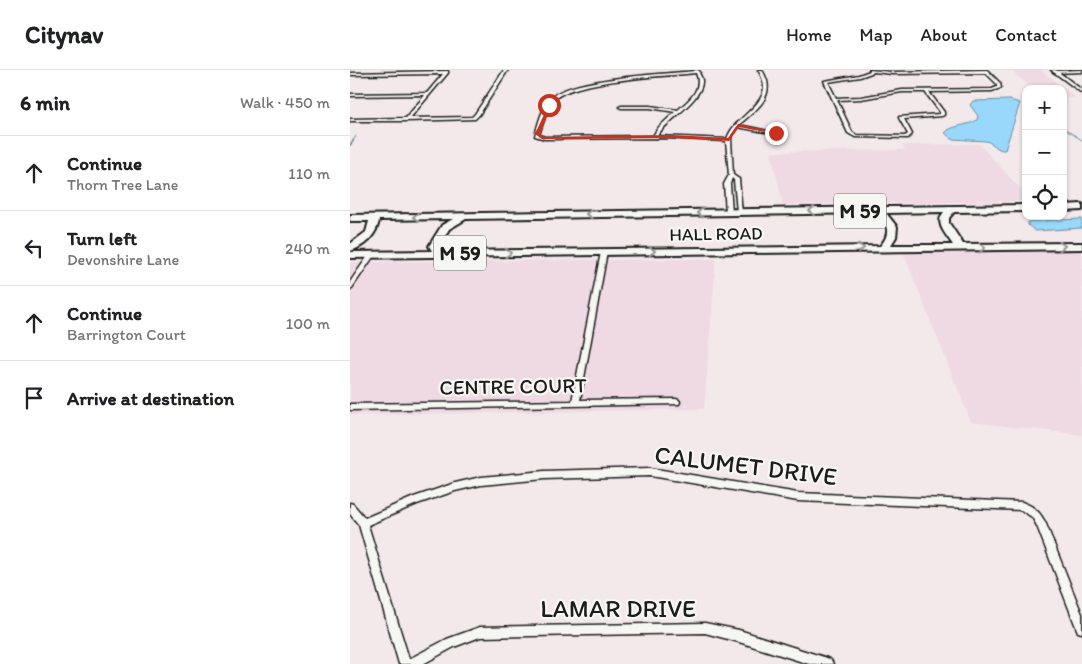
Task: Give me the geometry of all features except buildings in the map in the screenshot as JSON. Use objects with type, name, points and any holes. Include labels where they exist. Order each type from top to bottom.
[{"type":"highway","points":[[1067,208],[1082,207]]},
{"type":"highway","name":"HALL ROAD","points":[[350,218],[1022,208]]},
{"type":"highway","points":[[952,209],[944,218],[944,223],[960,248]]},
{"type":"highway","points":[[875,210],[888,219],[894,232],[892,239],[883,248]]},
{"type":"highway","points":[[438,253],[434,246],[442,230],[465,217]]},
{"type":"highway","points":[[350,248],[364,240],[374,226],[374,220],[371,218]]},
{"type":"highway","name":"HALL ROAD","points":[[350,255],[1082,246]]},
{"type":"street","points":[[350,120],[473,118],[477,115],[506,70]]},
{"type":"street","points":[[740,212],[736,179],[731,174],[729,140],[738,126],[758,106],[764,95],[765,81],[760,70]]},
{"type":"street","points":[[834,99],[861,98],[897,91],[926,90],[992,90],[999,88],[999,84],[985,71],[892,73],[872,70],[860,76],[827,80],[834,99],[850,133],[856,136],[906,137],[910,134],[902,118],[942,114],[926,90]]},
{"type":"street","points":[[1054,71],[1082,70]]},
{"type":"street","points":[[406,120],[447,71]]},
{"type":"street","points":[[350,74],[447,71]]},
{"type":"street","points":[[654,137],[661,125],[699,90],[701,83],[697,71],[586,85],[564,91],[550,102],[537,134],[539,137],[654,137],[729,140]]},
{"type":"street","points":[[1054,71],[1082,92]]},
{"type":"street","points":[[350,95],[427,94]]},
{"type":"street","points":[[621,107],[650,107],[677,111]]},
{"type":"street","points":[[738,126],[776,133]]},
{"type":"street","points":[[729,212],[727,179],[731,174]]},
{"type":"street","points":[[727,187],[737,187]]},
{"type":"street","points":[[576,402],[604,252]]},
{"type":"street","points":[[350,287],[372,254]]},
{"type":"street","name":"CENTRE COURT","points":[[350,407],[576,402],[676,402]]},
{"type":"street","name":"CALUMET DRIVE","points":[[363,523],[414,501],[455,487],[488,480],[544,474],[650,472],[785,496],[1022,506],[1035,514],[1041,524],[1082,628]]},
{"type":"street","points":[[350,507],[363,523],[405,664]]},
{"type":"street","name":"LAMAR DRIVE","points":[[411,664],[451,643],[480,632],[705,628],[754,640],[827,664]]},
{"type":"shaded area","points":[[1011,70],[1041,70],[1060,85],[1028,85]]},
{"type":"shaded area","points":[[1067,91],[1076,98],[1067,98]]},
{"type":"shaded area","points":[[979,144],[1022,191],[1022,201],[783,205],[771,152],[905,150],[902,145]]},
{"type":"shaded area","points":[[1082,249],[1082,435],[971,422],[903,252]]},
{"type":"shaded area","points":[[716,259],[704,409],[350,415],[350,262]]},
{"type":"water","points":[[1010,100],[1020,103],[1005,150],[986,141],[952,139],[945,133],[951,128],[977,120],[978,116],[970,105],[973,101]]},
{"type":"water","points":[[1082,219],[1082,228],[1035,231],[1028,225],[1028,222],[1032,221]]},
{"type":"waterway","points":[[1066,130],[1082,140]]},
{"type":"waterway","points":[[352,142],[356,136]]},
{"type":"waterway","points":[[350,145],[353,141]]},
{"type":"route","points":[[549,105],[537,134],[537,136],[542,138],[672,137],[729,140],[733,130],[738,126],[776,133]]}]
